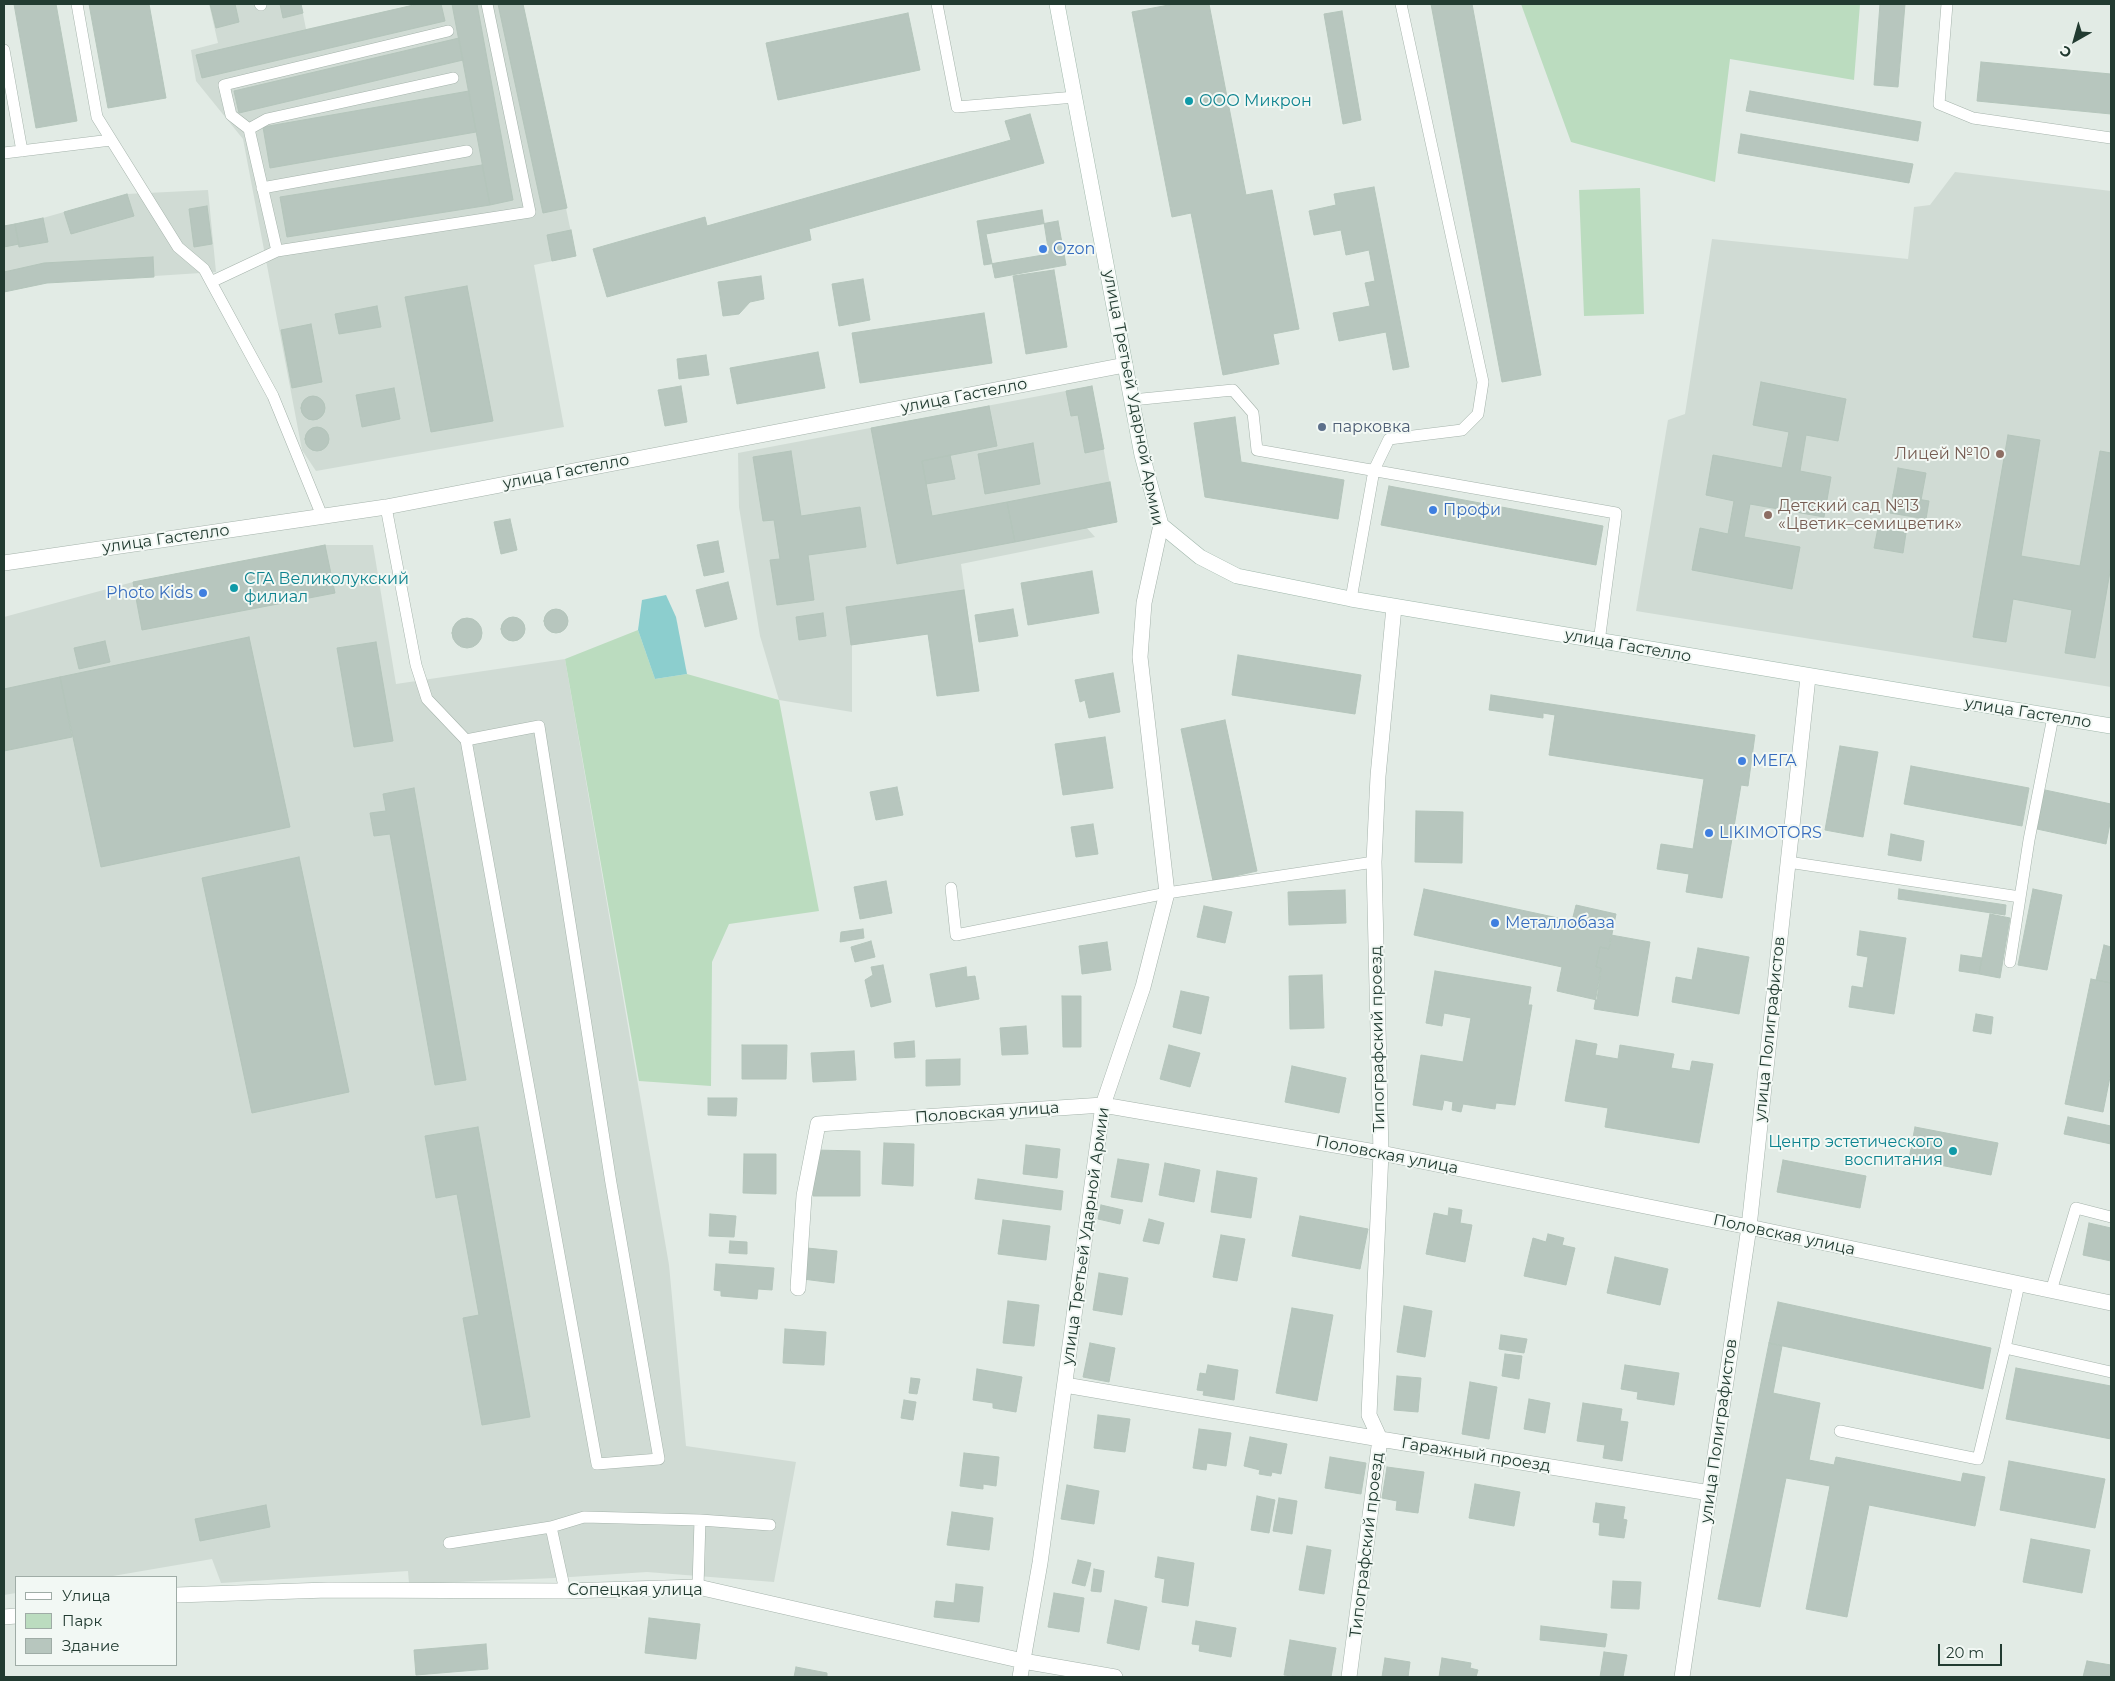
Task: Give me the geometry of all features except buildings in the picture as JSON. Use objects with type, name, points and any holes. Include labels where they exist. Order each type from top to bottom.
[{"type":"street","name":"улица Третьей Ударной Армии","points":[[1020,1677],[1040,1563],[1103,1106],[1143,987],[1167,893],[1140,657],[1144,603],[1161,525],[1142,455],[1057,4]]},
{"type":"street","name":"улица Гастелло","points":[[4,563],[386,507],[1125,365]]},
{"type":"street","name":"улица Гастелло","points":[[1161,525],[1200,557],[1237,576],[1394,607],[2111,726]]},
{"type":"street","name":"Типографский проезд","points":[[1349,1677],[1380,1439],[1369,1415],[1381,1153],[1374,862],[1378,776],[1394,607]]},
{"type":"street","name":"улица Полиграфистов","points":[[1682,1677],[1749,1227],[1808,677]]},
{"type":"street","name":"Половская улица","points":[[798,1288],[804,1196],[818,1124],[1103,1106],[1381,1153],[1749,1227],[2111,1303]]},
{"type":"street","name":"Гаражный проезд","points":[[1065,1385],[1710,1493]]},
{"type":"street","name":"Сопецкая улица","points":[[178,1595],[328,1590],[565,1591],[698,1587],[1023,1661],[1114,1677]]},
{"type":"lane","points":[[77,4],[97,117],[178,248],[204,270],[211,282],[274,396],[322,516]]},
{"type":"lane","points":[[211,282],[277,251],[530,212],[487,4]]},
{"type":"lane","points":[[937,4],[957,107],[1075,97]]},
{"type":"lane","points":[[1351,599],[1374,470],[1389,439],[1462,430],[1478,414],[1483,382],[1401,4]]},
{"type":"lane","points":[[1947,4],[1939,104],[1973,118],[2111,138]]},
{"type":"lane","points":[[277,251],[249,129],[231,115],[224,85],[448,31]]},
{"type":"lane","points":[[4,50],[22,151]]},
{"type":"lane","points":[[249,129],[266,119],[453,78]]},
{"type":"lane","points":[[4,154],[111,140]]},
{"type":"lane","points":[[262,188],[467,151]]},
{"type":"lane","points":[[1132,400],[1233,390],[1253,414],[1257,450],[1616,513],[1599,642]]},
{"type":"lane","points":[[386,507],[416,665],[427,699],[466,740],[597,1464],[659,1459],[612,1183],[539,726],[466,740]]},
{"type":"lane","points":[[2010,962],[2053,717]]},
{"type":"lane","points":[[951,888],[956,935],[1167,893],[1374,862]]},
{"type":"lane","points":[[1788,862],[2020,897]]},
{"type":"lane","points":[[2051,1291],[2076,1208],[2111,1217]]},
{"type":"lane","points":[[1840,1431],[1978,1459],[2019,1284]]},
{"type":"lane","points":[[2005,1348],[2111,1372]]},
{"type":"lane","points":[[449,1543],[551,1527],[584,1517],[700,1520],[770,1525]]},
{"type":"lane","points":[[698,1587],[700,1520]]},
{"type":"lane","points":[[551,1527],[565,1591]]},
{"type":"shaded area","points":[[209,4],[301,4],[306,29],[418,4],[523,4],[576,256],[534,265],[564,427],[316,471],[302,450],[243,139],[196,81],[191,50],[218,43]]},
{"type":"shaded area","points":[[1955,172],[2111,191],[2111,687],[1636,611],[1668,420],[1685,414],[1712,239],[1908,259],[1914,207],[1930,205]]},
{"type":"shaded area","points":[[208,190],[216,272],[47,283],[4,292],[4,226],[43,218],[127,194]]},
{"type":"shaded area","points":[[1092,386],[1117,522],[1087,528],[1095,537],[961,564],[979,691],[937,696],[928,634],[852,645],[852,712],[779,700],[760,636],[739,507],[738,453]]},
{"type":"shaded area","points":[[325,545],[373,545],[396,684],[565,659],[669,1265],[686,1446],[796,1462],[774,1582],[647,1572],[409,1584],[408,1571],[221,1583],[212,1559],[113,1576],[15,1576],[15,1593],[4,1595],[4,617],[133,582]]},
{"type":"green space","points":[[1521,4],[1860,4],[1854,80],[1730,59],[1715,182],[1571,142]]},
{"type":"green space","points":[[1640,188],[1644,314],[1584,316],[1579,190]]},
{"type":"green space","points":[[638,630],[655,679],[687,674],[779,700],[819,911],[729,924],[712,962],[711,1086],[639,1081],[565,659]]},
{"type":"water","points":[[666,595],[676,617],[687,674],[655,679],[638,630],[642,600]]},
{"type":"place","name":"ООО Микрон","points":[[1189,101]]},
{"type":"place","name":"Ozon","points":[[1043,249]]},
{"type":"place","name":"парковка","points":[[1322,427]]},
{"type":"place","name":"Лицей №10","points":[[2000,454]]},
{"type":"place","name":"Профи","points":[[1433,510]]},
{"type":"place","name":"Детский сад №13 «Цветик–семицветик»","points":[[1768,515]]},
{"type":"place","name":"СГА Великолукский филиал","points":[[234,588]]},
{"type":"place","name":"Photo Kids","points":[[203,593]]},
{"type":"place","name":"МЕГА","points":[[1742,761]]},
{"type":"place","name":"LIKIMOTORS","points":[[1709,833]]},
{"type":"place","name":"Металлобаза","points":[[1495,923]]},
{"type":"place","name":"Центр эстетического воспитания","points":[[1953,1151]]}]
